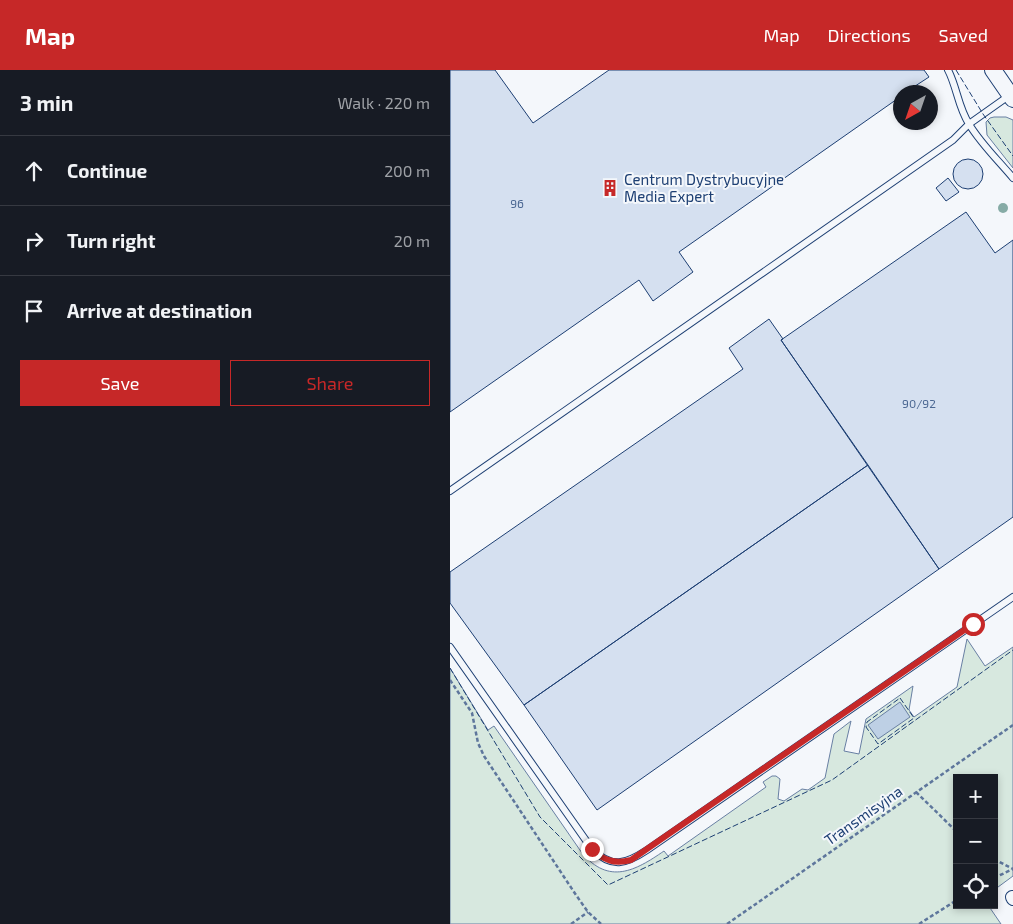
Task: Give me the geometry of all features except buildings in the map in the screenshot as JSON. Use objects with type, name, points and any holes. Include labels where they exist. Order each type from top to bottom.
[{"type":"street","points":[[993,70],[1012,97]]},
{"type":"lane","points":[[948,70],[958,102],[969,124],[1013,178]]},
{"type":"lane","points":[[450,491],[953,140],[969,124],[1012,97]]},
{"type":"lane","points":[[450,647],[592,849],[606,860],[623,862],[631,860],[647,850],[1013,597]]},
{"type":"path","points":[[450,680],[472,713],[478,743],[484,756],[588,912],[601,924]]},
{"type":"path","name":"Transmisyjna","points":[[727,924],[1013,725]]},
{"type":"path","points":[[916,792],[953,828]]},
{"type":"path","points":[[998,862],[1013,869],[998,876]]},
{"type":"path","points":[[919,924],[953,903]]},
{"type":"path","points":[[571,924],[588,912]]},
{"type":"shaded area","points":[[994,117],[1006,117],[1013,120],[1013,168],[987,135],[986,122]]},
{"type":"shaded area","points":[[967,639],[985,666],[1013,647],[1013,876],[998,887],[998,774],[953,774],[953,909],[991,909],[1001,924],[450,924],[450,668],[488,730],[494,726],[582,853],[592,863],[612,872],[632,869],[664,851],[668,856],[766,787],[763,782],[772,776],[780,779],[778,799],[784,801],[802,789],[808,790],[825,778],[834,734],[851,721],[844,751],[859,754],[866,719],[913,686],[909,710],[914,717],[957,687]]},
{"type":"water","points":[[900,702],[910,717],[878,739],[868,725]]},
{"type":"fence","points":[[956,70],[983,114],[1013,156]]},
{"type":"fence","points":[[450,668],[540,817],[608,885],[832,780],[1013,650]]},
{"type":"fence","points":[[900,698],[914,718],[878,744],[866,727],[867,722],[900,698]]},
{"type":"place","name":"Centrum Dystrybucyjne Media Expert","points":[[610,188]]},
{"type":"route","points":[[592,849],[606,860],[623,862],[631,860],[973,624]]}]
